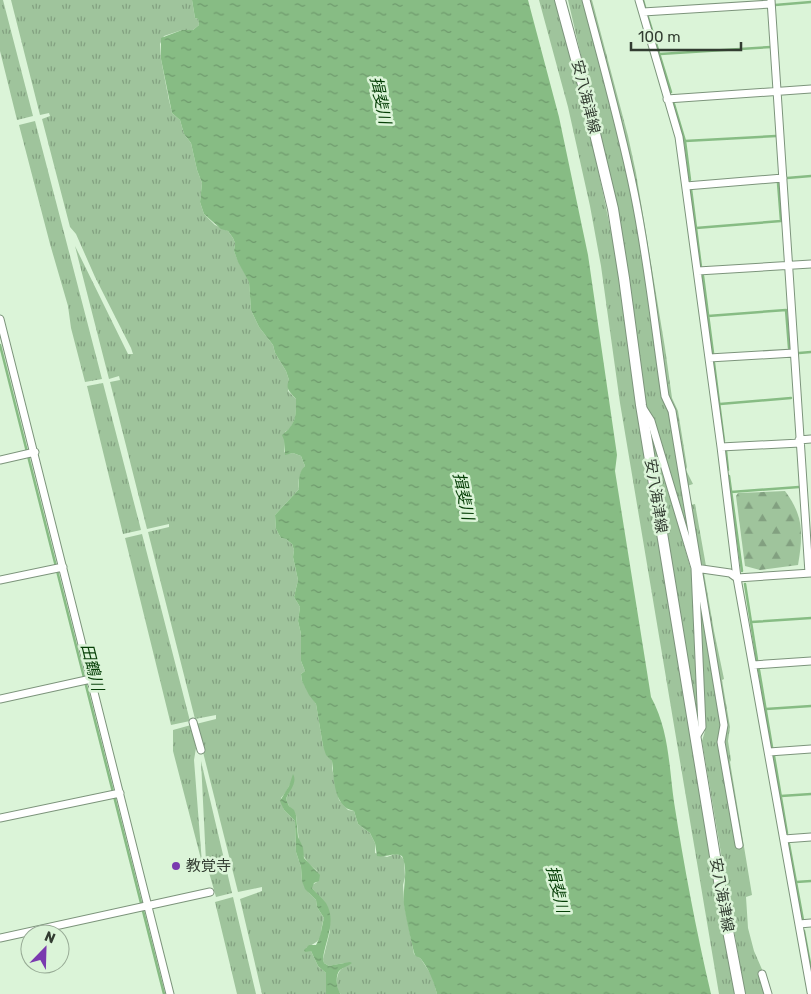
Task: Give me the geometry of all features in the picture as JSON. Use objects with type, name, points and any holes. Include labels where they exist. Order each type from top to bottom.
[{"type":"main road","name":"安八海津線","points":[[560,0],[586,96],[613,209],[641,405],[722,899],[740,994]]},
{"type":"street","points":[[586,0],[621,132],[644,248],[665,396],[672,411],[696,569],[724,725],[721,742],[739,845]]},
{"type":"street","points":[[639,0],[679,137],[737,578],[811,992]]},
{"type":"street","points":[[642,12],[771,2],[810,573],[737,578],[730,573],[696,569]]},
{"type":"street","points":[[667,99],[811,89]]},
{"type":"street","points":[[686,186],[783,178]]},
{"type":"street","points":[[698,271],[811,264]]},
{"type":"street","points":[[0,318],[3,340],[34,453],[170,994]]},
{"type":"street","points":[[709,358],[794,353]]},
{"type":"street","points":[[641,405],[650,420],[696,569],[702,727],[696,737]]},
{"type":"street","points":[[721,447],[811,439]]},
{"type":"street","points":[[0,460],[34,453]]},
{"type":"street","points":[[0,580],[62,567]]},
{"type":"street","points":[[753,665],[811,661]]},
{"type":"street","points":[[0,698],[90,680]]},
{"type":"street","points":[[193,722],[201,750]]},
{"type":"street","points":[[769,752],[811,749]]},
{"type":"street","points":[[0,818],[119,793]]},
{"type":"street","points":[[784,839],[811,837]]},
{"type":"street","points":[[0,938],[210,892]]},
{"type":"street","points":[[799,924],[811,923]]},
{"type":"street","points":[[762,974],[768,994]]},
{"type":"green space","points":[[0,0],[3,0],[33,116],[17,120],[0,51]]},
{"type":"green space","points":[[11,0],[192,0],[195,18],[198,19],[199,25],[193,30],[182,30],[164,36],[160,44],[161,59],[172,113],[180,120],[184,134],[191,143],[202,183],[200,202],[204,214],[215,225],[228,231],[233,238],[235,243],[234,251],[249,281],[251,310],[259,327],[273,345],[275,353],[289,380],[288,391],[296,399],[294,422],[285,432],[284,452],[301,456],[305,466],[299,477],[299,489],[275,515],[276,529],[281,538],[286,539],[292,544],[294,550],[293,557],[298,580],[294,597],[300,607],[298,621],[301,634],[301,661],[305,671],[301,674],[302,681],[316,704],[323,746],[332,761],[339,800],[348,810],[354,811],[358,824],[370,833],[375,843],[375,853],[387,857],[395,854],[400,855],[404,860],[404,903],[414,954],[421,959],[432,976],[437,994],[341,994],[338,991],[337,978],[344,963],[329,966],[324,963],[323,959],[330,931],[316,893],[312,888],[312,885],[317,882],[317,871],[308,863],[303,855],[303,847],[299,841],[296,815],[286,799],[291,782],[281,798],[284,810],[295,821],[296,852],[301,867],[302,881],[316,900],[317,907],[324,918],[321,936],[317,942],[306,948],[311,951],[318,966],[326,973],[326,994],[262,994],[240,899],[262,891],[262,887],[238,892],[196,724],[216,719],[216,715],[195,719],[148,532],[169,527],[169,524],[147,529],[110,382],[120,380],[119,376],[109,379],[75,246],[128,354],[133,354],[76,234],[70,227],[42,119],[50,116],[49,113],[40,115]]},
{"type":"green space","points":[[539,0],[556,0],[591,139],[620,279],[737,994],[719,994],[620,403],[601,266],[568,107]]},
{"type":"green space","points":[[568,0],[584,0],[632,193],[694,555],[653,421],[646,406],[629,280],[617,210]]},
{"type":"green space","points":[[588,0],[592,0],[636,173],[672,398],[678,411],[686,470],[693,484],[687,486],[666,391],[636,194]]},
{"type":"green space","points":[[35,121],[102,379],[85,382],[71,328],[68,306],[19,125]]},
{"type":"green space","points":[[103,383],[141,530],[123,534],[87,386]]},
{"type":"green space","points":[[648,427],[650,427],[691,570],[700,724],[698,726]]},
{"type":"green space","points":[[785,491],[799,517],[801,544],[798,565],[760,570],[745,566],[736,496],[738,493]]},
{"type":"green space","points":[[695,504],[706,566],[699,563],[690,505]]},
{"type":"green space","points":[[142,534],[190,721],[171,725],[125,538]]},
{"type":"green space","points":[[704,573],[724,679],[722,680],[730,727],[728,741],[730,762],[752,895],[746,897],[748,928],[754,951],[764,974],[765,994],[745,994],[702,741],[705,731],[697,586],[699,586],[724,739],[701,575]]},
{"type":"green space","points":[[191,725],[196,748],[194,760],[202,863],[173,751],[173,730]]},
{"type":"green space","points":[[201,761],[232,893],[216,897],[206,862]]},
{"type":"green space","points":[[233,897],[256,994],[237,994],[215,902]]},
{"type":"water","name":"揖斐川","points":[[192,0],[528,0],[559,117],[588,255],[617,455],[615,471],[651,697],[665,735],[686,874],[711,994],[437,994],[433,980],[426,967],[421,959],[415,955],[404,905],[405,868],[402,856],[377,856],[375,843],[370,833],[358,824],[354,811],[348,809],[339,800],[335,787],[332,761],[326,755],[323,746],[316,704],[302,681],[301,674],[305,671],[301,661],[301,634],[298,621],[300,607],[294,597],[298,580],[293,557],[294,550],[292,544],[286,539],[281,538],[276,529],[275,515],[299,489],[299,477],[305,466],[301,456],[293,453],[285,455],[282,435],[293,424],[296,399],[289,390],[289,380],[286,371],[275,353],[273,345],[259,327],[251,310],[249,282],[234,251],[235,243],[233,238],[228,231],[221,229],[204,214],[200,202],[202,183],[191,143],[184,134],[180,120],[172,113],[161,59],[161,38],[182,30],[193,30],[199,25],[198,19],[195,18]]},
{"type":"water","points":[[293,774],[294,784],[286,799],[296,815],[298,837],[303,847],[304,858],[320,875],[319,881],[314,883],[312,888],[326,903],[329,910],[330,924],[324,952],[324,963],[329,966],[352,963],[338,972],[337,985],[341,994],[326,994],[326,973],[318,966],[311,951],[305,952],[304,950],[309,945],[316,945],[324,918],[317,907],[316,900],[305,889],[296,852],[295,821],[284,810],[280,801],[289,786]]},
{"type":"waterway","points":[[643,0],[645,7]]},
{"type":"waterway","points":[[775,5],[811,2]]},
{"type":"waterway","points":[[648,17],[671,92]]},
{"type":"waterway","points":[[660,54],[771,47]]},
{"type":"waterway","points":[[674,104],[685,141],[690,180]]},
{"type":"waterway","points":[[685,141],[776,136]]},
{"type":"waterway","points":[[787,178],[811,176]]},
{"type":"waterway","points":[[696,228],[781,221],[778,183]]},
{"type":"waterway","points":[[691,189],[701,267]]},
{"type":"waterway","points":[[703,276],[713,353]]},
{"type":"waterway","points":[[708,316],[786,310],[789,348]]},
{"type":"waterway","name":"田鶴川","points":[[0,345],[164,994]]},
{"type":"waterway","points":[[799,353],[811,352]]},
{"type":"waterway","points":[[714,363],[724,441]]},
{"type":"waterway","points":[[720,404],[791,398]]},
{"type":"waterway","points":[[726,451],[728,470]]},
{"type":"waterway","points":[[729,476],[742,571]]},
{"type":"waterway","points":[[731,492],[799,487]]},
{"type":"waterway","points":[[745,584],[757,660]]},
{"type":"waterway","points":[[751,622],[811,618]]},
{"type":"waterway","points":[[759,670],[772,747]]},
{"type":"waterway","points":[[766,709],[811,706]]},
{"type":"waterway","points":[[774,756],[787,833]]},
{"type":"waterway","points":[[781,796],[811,794]]},
{"type":"waterway","points":[[789,844],[803,920]]},
{"type":"waterway","points":[[796,882],[811,881]]},
{"type":"waterway","points":[[804,931],[811,969]]},
{"type":"place","name":"教覚寺","points":[[176,866]]}]
